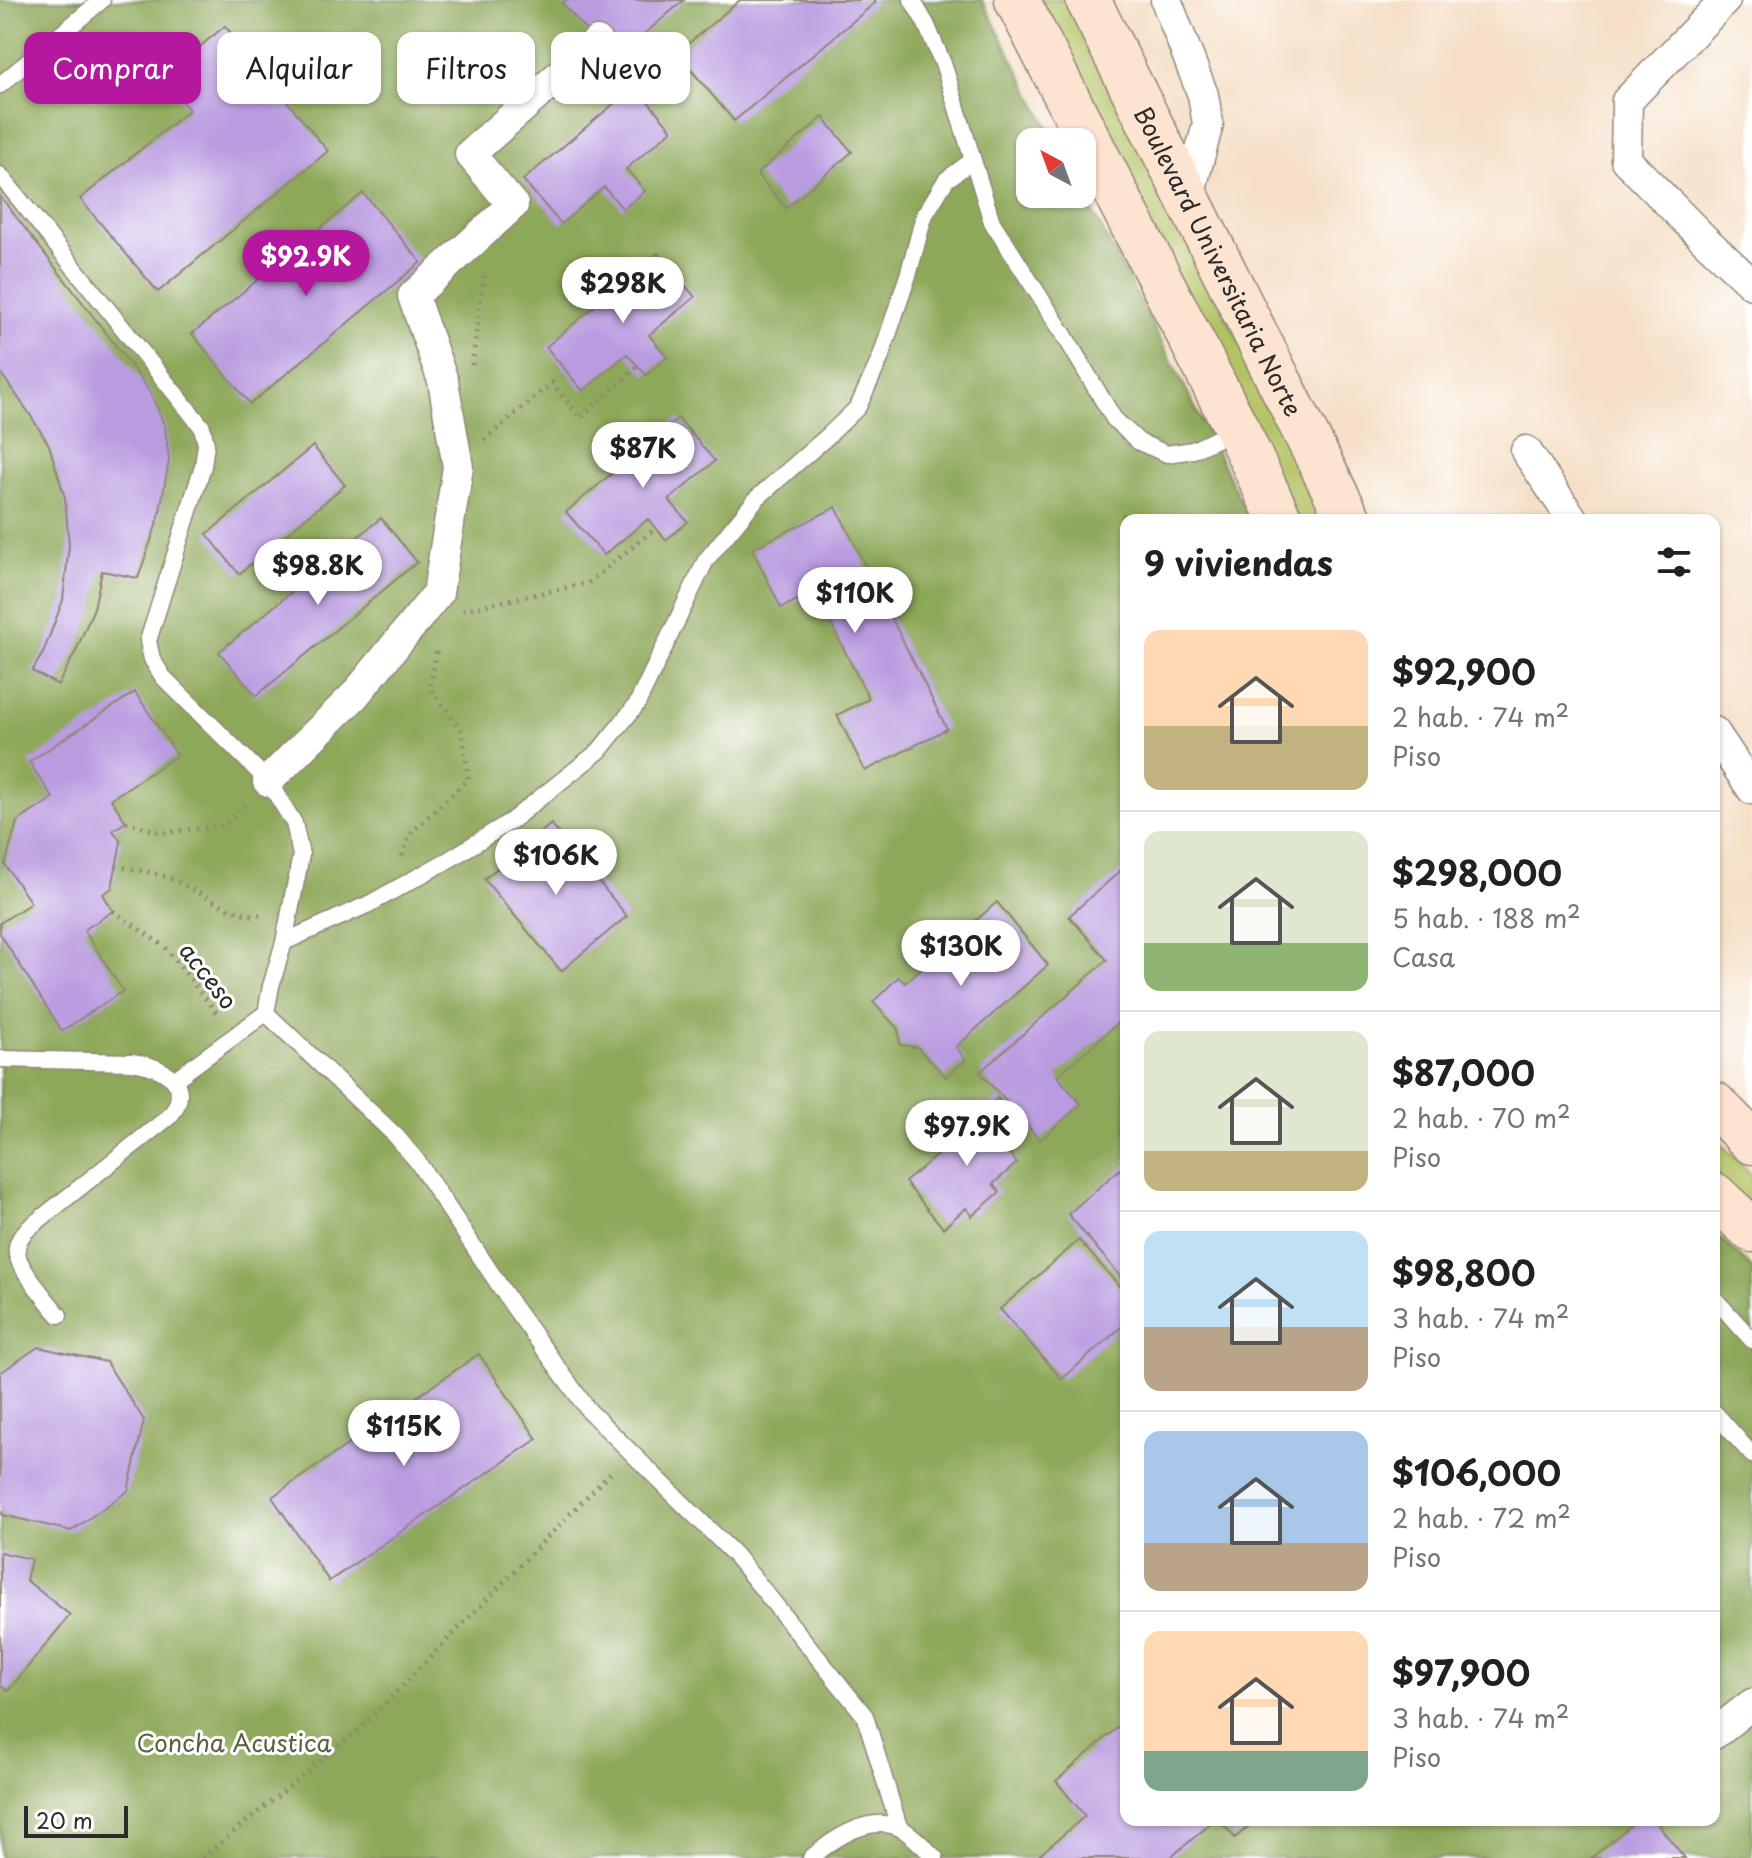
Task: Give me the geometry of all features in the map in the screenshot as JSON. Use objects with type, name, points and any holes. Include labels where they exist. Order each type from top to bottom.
[{"type":"main road","points":[[1017,0],[1237,429],[1277,514]]},
{"type":"main road","name":"Boulevard Universitaria Norte","points":[[1088,0],[1346,514]]},
{"type":"main road","points":[[1720,1110],[1752,1142]]},
{"type":"main road","points":[[1720,1201],[1752,1230]]},
{"type":"street","points":[[1166,0],[1203,95],[1208,124],[1188,199]]},
{"type":"street","points":[[1725,0],[1627,101],[1626,160],[1752,284]]},
{"type":"street","points":[[268,781],[355,695],[438,593],[458,467],[443,381],[413,296],[513,205],[470,154],[551,83]]},
{"type":"street","points":[[1526,451],[1569,514]]},
{"type":"street","points":[[1720,741],[1752,789]]},
{"type":"street","points":[[1720,1729],[1752,1704]]},
{"type":"lane","points":[[0,85],[102,0]]},
{"type":"lane","points":[[912,0],[944,66],[992,222],[1114,419],[1139,442],[1167,454],[1193,450],[1237,429]]},
{"type":"lane","points":[[284,942],[369,904],[450,859],[511,821],[599,751],[637,704],[706,560],[757,498],[858,407],[880,359],[924,216],[946,180],[973,160]]},
{"type":"lane","points":[[0,175],[202,427],[206,444],[203,466],[148,641],[152,659],[163,677],[268,781],[294,823],[301,855],[266,1013],[174,1080]]},
{"type":"lane","points":[[266,1013],[396,1136],[589,1411],[735,1555],[865,1716],[899,1827]]},
{"type":"lane","points":[[0,1059],[132,1062],[157,1068],[174,1080],[179,1100],[170,1116],[21,1236],[16,1249],[18,1262],[59,1315]]},
{"type":"lane","points":[[1720,1305],[1752,1340]]},
{"type":"lane","points":[[1720,1419],[1752,1455]]},
{"type":"lane","points":[[811,1858],[848,1831],[880,1825],[899,1827],[935,1858]]},
{"type":"path","points":[[482,442],[552,383],[580,418],[638,366]]},
{"type":"path","points":[[457,611],[588,583],[656,528]]},
{"type":"path","points":[[126,822],[162,833],[224,826],[268,781]]},
{"type":"path","points":[[116,866],[166,877],[211,901],[255,917],[291,906]]},
{"type":"path","name":"acceso","points":[[113,911],[165,947],[215,1009],[232,1038]]},
{"type":"path","points":[[202,1858],[362,1727],[630,1451]]},
{"type":"green space","name":"Concha Acustica","points":[[0,0],[982,0],[1049,128],[1016,128],[1016,208],[1091,208],[1185,387],[1247,514],[1120,514],[1120,1826],[1720,1826],[1720,1238],[1752,1268],[1752,1858],[0,1858]]},
{"type":"green space","points":[[1036,0],[1068,0],[1325,514],[1295,514]]},
{"type":"green space","points":[[1720,1143],[1752,1175],[1752,1211],[1720,1181]]},
{"type":"building","points":[[565,0],[684,0],[647,32],[588,32],[562,3]]},
{"type":"building","points":[[740,0],[876,2],[734,121],[690,69],[690,42]]},
{"type":"building","points":[[217,33],[217,104],[289,104],[328,151],[158,292],[80,199],[189,110],[184,104],[201,104],[201,46]]},
{"type":"building","points":[[614,104],[650,104],[672,130],[626,169],[645,191],[623,209],[604,187],[561,224],[523,180]]},
{"type":"building","points":[[823,117],[852,152],[786,208],[757,174]]},
{"type":"building","points":[[363,193],[421,262],[250,404],[192,334]]},
{"type":"building","points":[[0,196],[151,393],[165,427],[169,460],[159,517],[138,578],[102,571],[94,608],[58,685],[32,671],[43,653],[63,600],[69,545],[65,498],[49,445],[0,372]]},
{"type":"building","points":[[658,253],[695,297],[649,335],[667,357],[646,375],[627,354],[583,391],[546,347]]},
{"type":"building","points":[[678,418],[715,461],[669,500],[688,522],[666,540],[648,519],[604,555],[566,512]]},
{"type":"building","points":[[313,446],[345,485],[239,574],[207,534]]},
{"type":"building","points":[[836,507],[947,729],[865,771],[837,715],[869,699],[815,592],[781,608],[752,549]]},
{"type":"building","points":[[381,518],[417,562],[256,696],[219,652]]},
{"type":"building","points":[[135,692],[177,755],[111,799],[126,822],[113,830],[121,842],[112,888],[103,894],[113,911],[84,930],[123,991],[62,1031],[0,934],[0,923],[31,903],[5,865],[17,822],[53,798],[29,762]]},
{"type":"building","points":[[551,824],[627,916],[561,971],[484,879]]},
{"type":"building","points":[[1120,871],[1120,1021],[1057,1076],[1081,1104],[1040,1140],[980,1072],[1107,960],[1069,916]]},
{"type":"building","points":[[997,902],[1048,965],[956,1047],[966,1060],[946,1077],[917,1047],[900,1045],[898,1029],[873,1002],[898,977],[905,983]]},
{"type":"building","points":[[998,1098],[1018,1123],[998,1139],[1017,1163],[993,1184],[1000,1192],[972,1216],[966,1208],[943,1228],[905,1182],[971,1126],[970,1121]]},
{"type":"building","points":[[1120,1169],[1120,1276],[1068,1214]]},
{"type":"building","points":[[1079,1240],[1120,1287],[1120,1328],[1062,1379],[1000,1309]]},
{"type":"building","points":[[38,1347],[106,1362],[144,1420],[128,1491],[71,1531],[3,1515],[0,1510],[0,1373]]},
{"type":"building","points":[[479,1354],[537,1439],[329,1581],[272,1497]]},
{"type":"building","points":[[0,1552],[31,1559],[26,1580],[70,1615],[8,1691],[0,1685]]},
{"type":"building","points":[[1120,1725],[1120,1826],[1208,1826],[1170,1858],[1036,1858],[1085,1816],[1056,1781]]},
{"type":"building","points":[[1224,1826],[1249,1826],[1235,1838]]},
{"type":"building","points":[[1630,1826],[1659,1826],[1685,1858],[1591,1858]]}]
